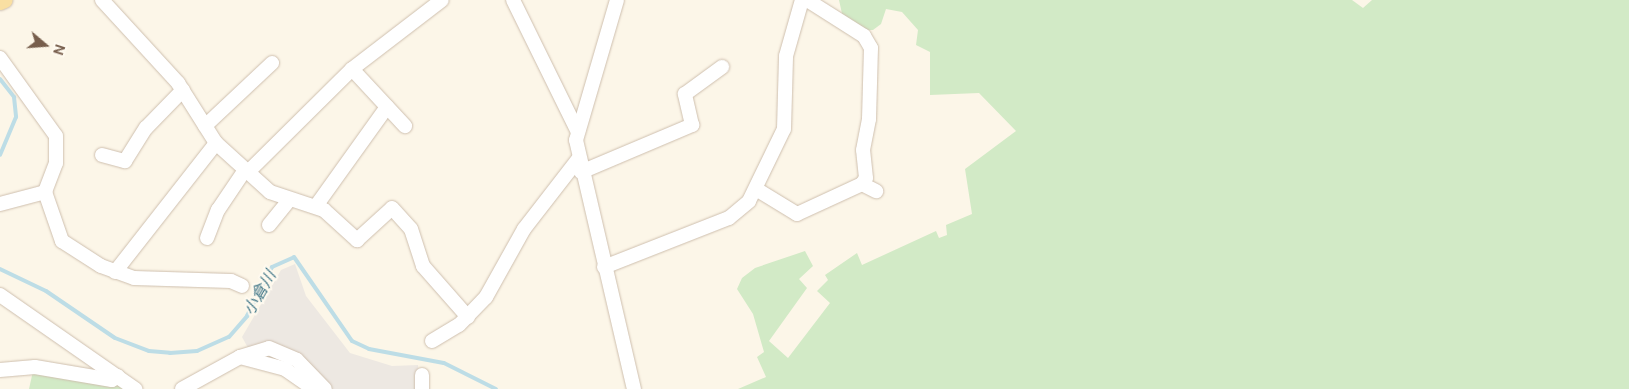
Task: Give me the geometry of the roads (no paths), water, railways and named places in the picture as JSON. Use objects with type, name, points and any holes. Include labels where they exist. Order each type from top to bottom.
[{"type":"main road","points":[[0,2],[5,0]]},
{"type":"street","points":[[102,0],[183,90],[216,143],[270,192],[316,206],[359,240],[392,208],[411,229],[427,273],[444,285],[468,318]]},
{"type":"street","points":[[513,0],[577,130]]},
{"type":"street","points":[[617,0],[577,130],[581,172],[634,389]]},
{"type":"street","points":[[604,267],[729,218],[756,189],[784,130],[786,56],[802,0]]},
{"type":"street","points":[[756,189],[797,214],[862,184],[866,178],[862,150],[872,88],[871,48],[864,36],[807,0]]},
{"type":"street","points":[[207,238],[218,210],[247,171],[352,69],[439,1]]},
{"type":"street","points":[[0,58],[56,136],[56,163],[44,192],[62,241],[115,272],[147,280],[231,281],[242,286]]},
{"type":"street","points":[[205,126],[272,63]]},
{"type":"street","points":[[581,172],[692,125],[685,94],[722,67]]},
{"type":"street","points":[[352,69],[405,126]]},
{"type":"street","points":[[102,155],[125,160],[146,128],[183,90]]},
{"type":"street","points":[[316,206],[387,108]]},
{"type":"street","points":[[115,272],[216,143]]},
{"type":"street","points":[[432,341],[468,318],[486,297],[532,219],[579,158]]},
{"type":"street","points":[[862,184],[876,191]]},
{"type":"street","points":[[0,204],[44,192]]},
{"type":"street","points":[[270,225],[290,199]]},
{"type":"street","points":[[0,296],[135,389]]},
{"type":"street","points":[[182,389],[260,348],[276,349],[310,370],[325,389]]},
{"type":"street","points":[[240,357],[285,369],[314,389]]},
{"type":"street","points":[[0,370],[35,367],[112,380],[118,376]]},
{"type":"waterway","name":"小倉川","points":[[0,79],[14,97],[16,117],[0,155]]},
{"type":"waterway","name":"小倉川","points":[[0,269],[46,291],[115,338],[149,351],[170,353],[197,351],[229,337],[247,316],[272,267],[294,257],[352,341],[369,349],[444,363],[496,389]]}]
